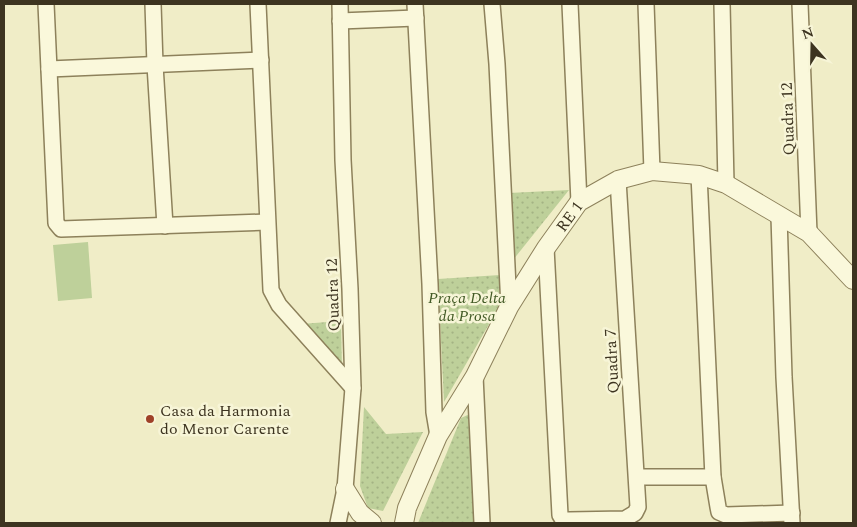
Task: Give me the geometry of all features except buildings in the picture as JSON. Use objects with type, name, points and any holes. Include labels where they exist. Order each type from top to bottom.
[{"type":"street","points":[[46,4],[57,226],[61,229],[267,222]]},
{"type":"street","points":[[154,4],[155,65],[165,226]]},
{"type":"street","name":"Quadra 12","points":[[258,4],[270,283],[275,298],[353,388]]},
{"type":"street","name":"Quadra 12","points":[[340,4],[343,160],[353,388]]},
{"type":"street","points":[[492,4],[497,64],[509,308]]},
{"type":"street","points":[[570,4],[579,202]]},
{"type":"street","points":[[646,4],[652,171]]},
{"type":"street","points":[[722,4],[726,184]]},
{"type":"street","name":"Quadra 12","points":[[800,4],[809,233]]},
{"type":"street","points":[[340,21],[415,11],[430,284],[434,412],[438,436]]},
{"type":"street","points":[[49,69],[261,60]]},
{"type":"street","name":"RE 1","points":[[395,523],[406,515],[438,436],[475,376],[509,308],[546,248],[579,202],[618,180],[652,171],[700,174],[726,184],[809,233],[853,280]]},
{"type":"street","points":[[700,174],[713,477],[719,512],[726,516],[743,519],[792,518],[784,377],[779,216]]},
{"type":"street","name":"Quadra 7","points":[[546,248],[562,518],[569,520],[625,519],[635,513],[638,507],[618,180]]},
{"type":"street","points":[[475,376],[482,523]]},
{"type":"street","points":[[338,523],[343,496],[353,388]]},
{"type":"street","points":[[637,477],[713,477]]},
{"type":"street","points":[[343,496],[344,523]]},
{"type":"street","points":[[343,496],[372,523]]},
{"type":"green space","points":[[569,190],[513,260],[509,193]]},
{"type":"green space","points":[[88,242],[92,298],[58,301],[53,245]]},
{"type":"green space","name":"Praça Delta da Prosa","points":[[500,275],[503,300],[444,402],[438,279]]},
{"type":"green space","points":[[341,321],[342,370],[301,324]]},
{"type":"green space","points":[[364,407],[386,434],[423,432],[383,511],[368,508],[360,486]]},
{"type":"green space","points":[[472,413],[479,523],[418,523],[461,418]]},
{"type":"place","name":"Casa da Harmonia do Menor Carente","points":[[150,419]]}]
